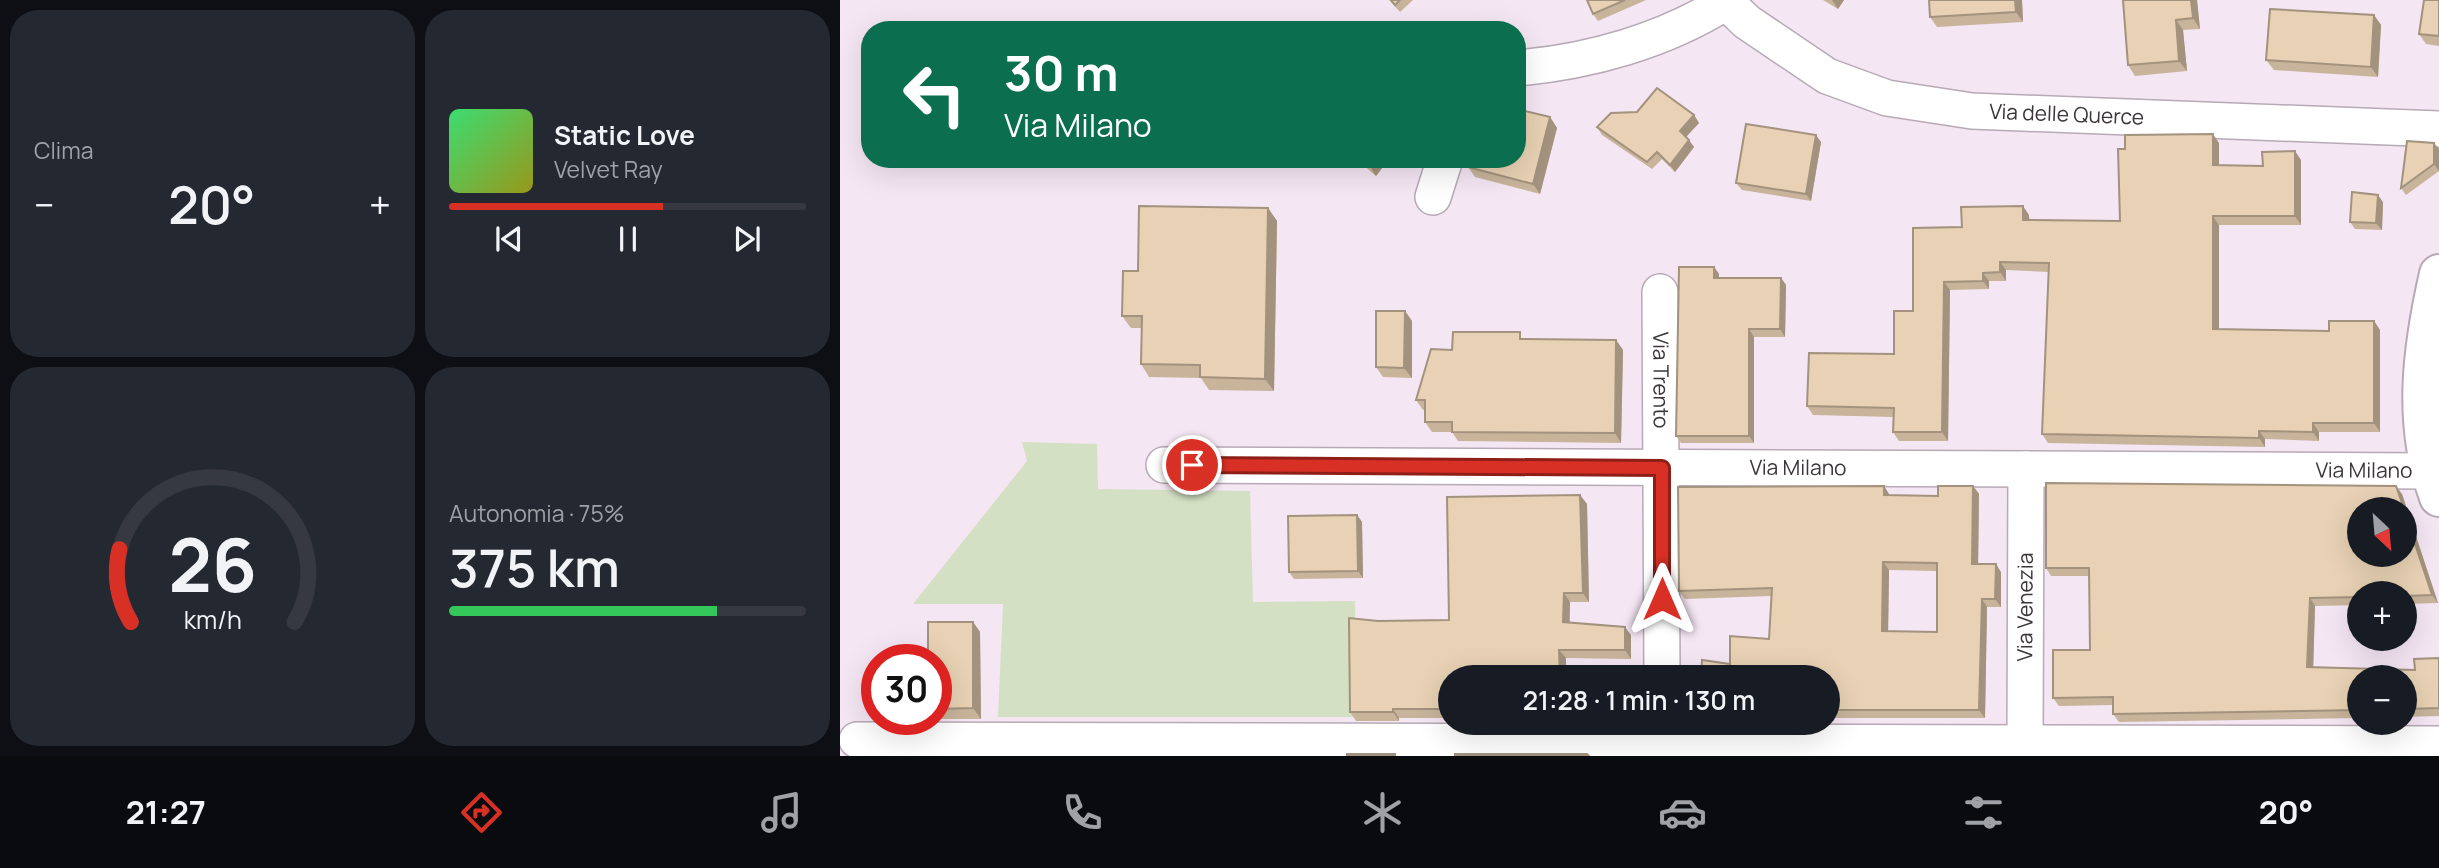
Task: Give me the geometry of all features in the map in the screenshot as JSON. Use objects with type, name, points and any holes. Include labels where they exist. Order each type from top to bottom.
[{"type":"main road","points":[[2434,484],[2423,425],[2421,383],[2427,325],[2439,274]]},
{"type":"street","points":[[1526,67],[1634,45],[1699,19],[1725,1]]},
{"type":"street","name":"Via delle Querce","points":[[1725,1],[1747,22],[1827,76],[1887,98],[1972,111],[2439,129]]},
{"type":"street","points":[[1433,197],[1442,168]]},
{"type":"street","name":"Via Trento","points":[[1660,292],[1662,665]]},
{"type":"street","name":"Via Milano","points":[[1164,465],[2026,469],[2434,484]]},
{"type":"street","name":"Via Venezia","points":[[2025,743],[2026,469]]},
{"type":"street","points":[[857,740],[1116,748],[1662,740],[2439,744]]},
{"type":"green space","points":[[1022,442],[1097,444],[1098,489],[1250,491],[1253,602],[1355,601],[1356,717],[998,717],[1003,604],[913,604],[1027,461]]},
{"type":"building","points":[[1587,0],[1625,0],[1593,14]]},
{"type":"building","points":[[1929,0],[2015,0],[2016,12],[1930,17]]},
{"type":"building","points":[[2123,0],[2191,0],[2193,18],[2176,20],[2179,61],[2128,65]]},
{"type":"building","points":[[2424,0],[2439,0],[2439,36],[2419,34]]},
{"type":"building","points":[[2270,9],[2374,15],[2371,67],[2266,60]]},
{"type":"building","points":[[1657,88],[1694,115],[1680,131],[1689,140],[1670,165],[1657,152],[1647,162],[1597,127],[1611,113],[1637,112]]},
{"type":"building","points":[[1526,111],[1550,117],[1533,184],[1472,168],[1526,168]]},
{"type":"building","points":[[1746,124],[1816,135],[1806,194],[1736,183]]},
{"type":"building","points":[[2213,134],[2213,165],[2263,166],[2262,152],[2295,151],[2295,216],[2213,216],[2213,329],[2329,331],[2329,321],[2374,321],[2374,423],[2313,423],[2313,432],[2259,431],[2259,438],[2042,434],[2049,263],[2000,262],[2000,272],[1983,273],[1983,281],[1944,282],[1942,432],[1893,432],[1894,408],[1807,406],[1809,353],[1894,354],[1894,311],[1913,311],[1913,228],[1962,227],[1961,207],[2023,206],[2023,220],[2120,221],[2118,149],[2125,149],[2125,135]]},
{"type":"building","points":[[2407,141],[2434,143],[2434,164],[2401,188]]},
{"type":"building","points":[[2352,192],[2378,195],[2376,223],[2350,222]]},
{"type":"building","points":[[1139,206],[1268,208],[1265,379],[1200,377],[1200,365],[1141,364],[1142,316],[1122,316],[1123,271],[1138,271]]},
{"type":"building","points":[[1679,267],[1714,267],[1714,278],[1781,278],[1780,329],[1749,329],[1749,436],[1676,436]]},
{"type":"building","points":[[1376,311],[1405,311],[1404,368],[1376,367]]},
{"type":"building","points":[[1453,332],[1520,332],[1520,339],[1616,340],[1615,433],[1452,432],[1452,422],[1425,422],[1425,400],[1416,400],[1431,349],[1452,350]]},
{"type":"building","points":[[2046,483],[2396,486],[2400,497],[2347,497],[2347,567],[2417,567],[2417,550],[2432,595],[2417,596],[2417,581],[2347,581],[2347,597],[2310,598],[2307,667],[2347,668],[2347,710],[2113,714],[2113,697],[2053,698],[2053,650],[2090,650],[2089,568],[2046,568]]},
{"type":"building","points":[[1884,486],[1884,495],[1938,496],[1938,486],[1973,486],[1972,564],[1996,564],[1995,599],[1982,599],[1979,710],[1840,710],[1840,665],[1702,665],[1702,660],[1730,664],[1730,636],[1769,639],[1772,588],[1679,591],[1678,487]],"holes":[[[1883,562],[1937,563],[1937,632],[1882,631]]]},
{"type":"building","points":[[1580,495],[1583,593],[1564,593],[1563,622],[1625,627],[1625,650],[1559,650],[1560,665],[1438,665],[1438,709],[1350,712],[1349,618],[1378,621],[1449,620],[1447,497]]},
{"type":"building","points":[[1357,515],[1358,571],[1289,572],[1288,516]]},
{"type":"building","points":[[928,622],[973,622],[973,708],[952,709],[952,644],[928,644]]},
{"type":"building","points":[[2439,658],[2439,708],[2417,709],[2417,665],[2415,665],[2414,659]]},
{"type":"building","points":[[1395,754],[1395,756],[1347,756]]},
{"type":"building","points":[[1587,754],[1589,756],[1455,756]]},
{"type":"route","points":[[1192,465],[1662,468],[1662,599]]}]
